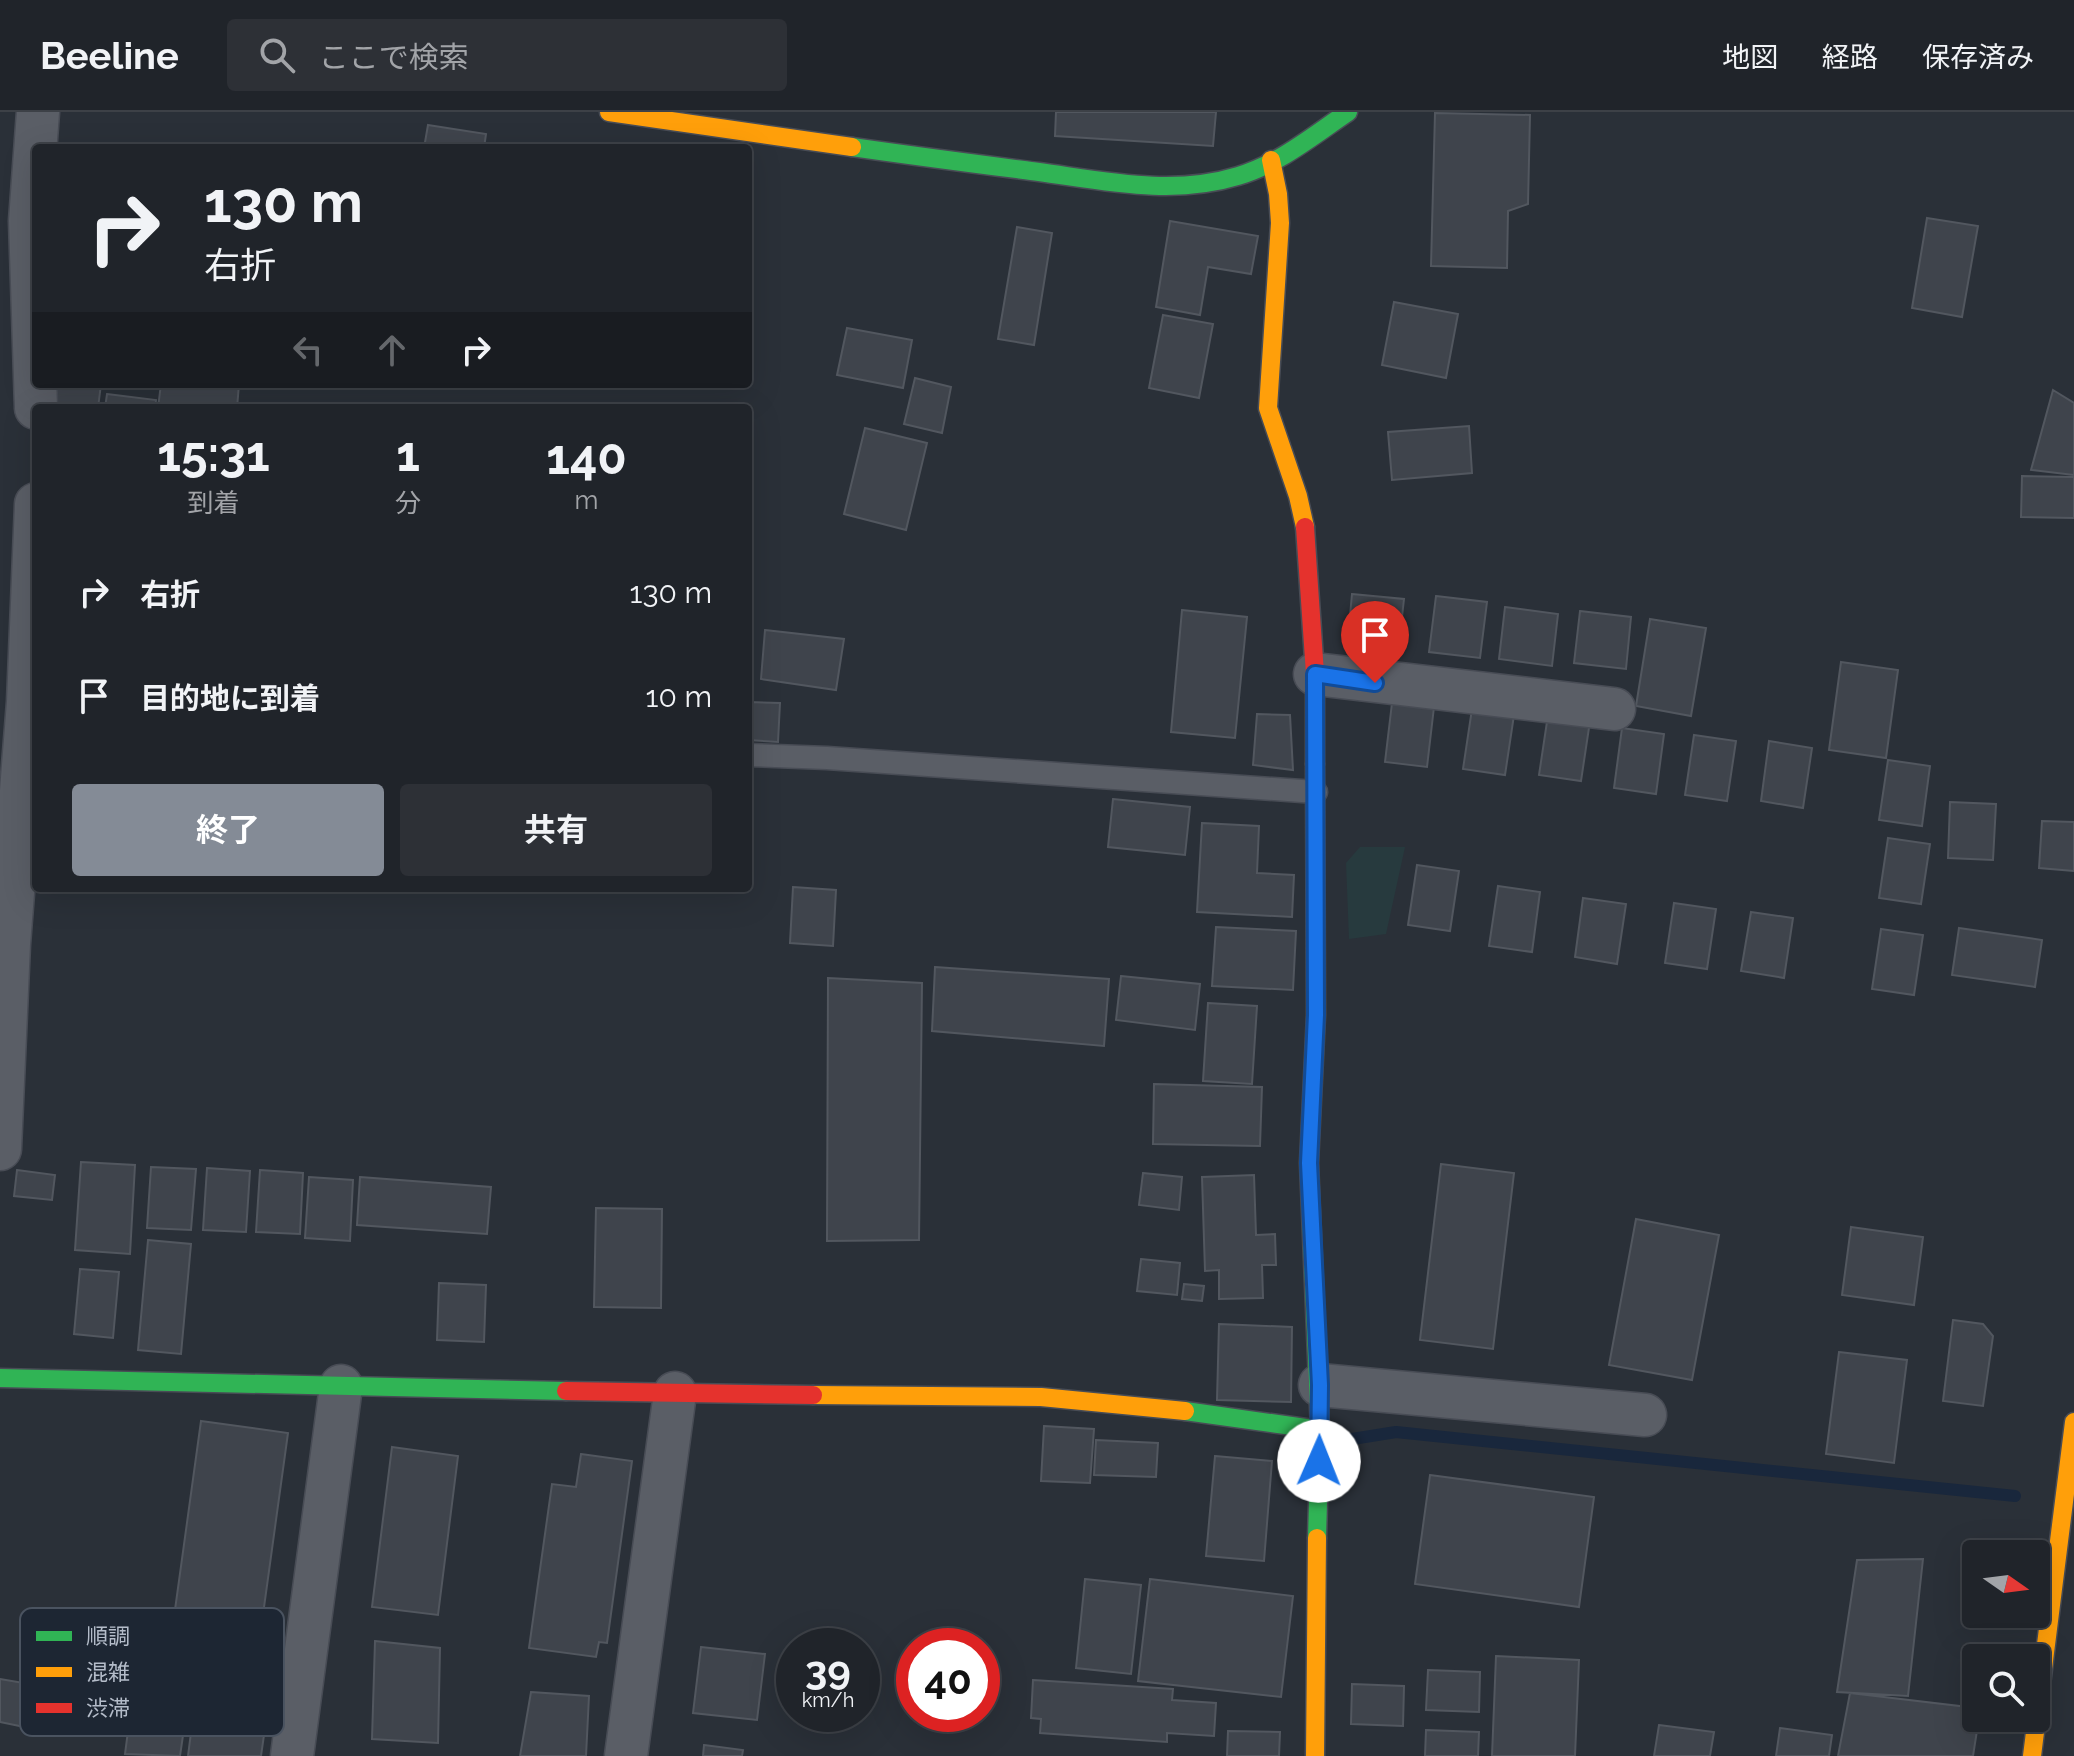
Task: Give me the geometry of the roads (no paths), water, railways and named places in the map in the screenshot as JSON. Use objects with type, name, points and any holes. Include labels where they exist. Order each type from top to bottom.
[{"type":"street","points":[[36,144],[38,112]]},
{"type":"street","points":[[609,112],[965,163],[1169,186],[1203,184],[1240,176],[1271,160],[1305,125],[1348,112]]},
{"type":"street","points":[[1271,160],[1280,223],[1268,408],[1298,496],[1306,531],[1315,674],[1316,1015],[1309,1163],[1320,1385],[1314,1615],[1315,1756]]},
{"type":"street","points":[[32,194],[32,283]]},
{"type":"street","points":[[1315,674],[1614,709]]},
{"type":"street","points":[[0,1149],[9,944],[6,903],[32,702]]},
{"type":"street","points":[[0,1378],[675,1393],[1041,1397],[1153,1407],[1320,1430]]},
{"type":"street","points":[[1320,1385],[1645,1415]]},
{"type":"street","points":[[292,1756],[341,1386]]},
{"type":"street","points":[[626,1756],[675,1393]]},
{"type":"street","points":[[2032,1756],[2074,1422]]},
{"type":"lane","points":[[752,755],[1316,792]]},
{"type":"waterway","points":[[1346,1440],[1396,1432],[2015,1496]]}]
